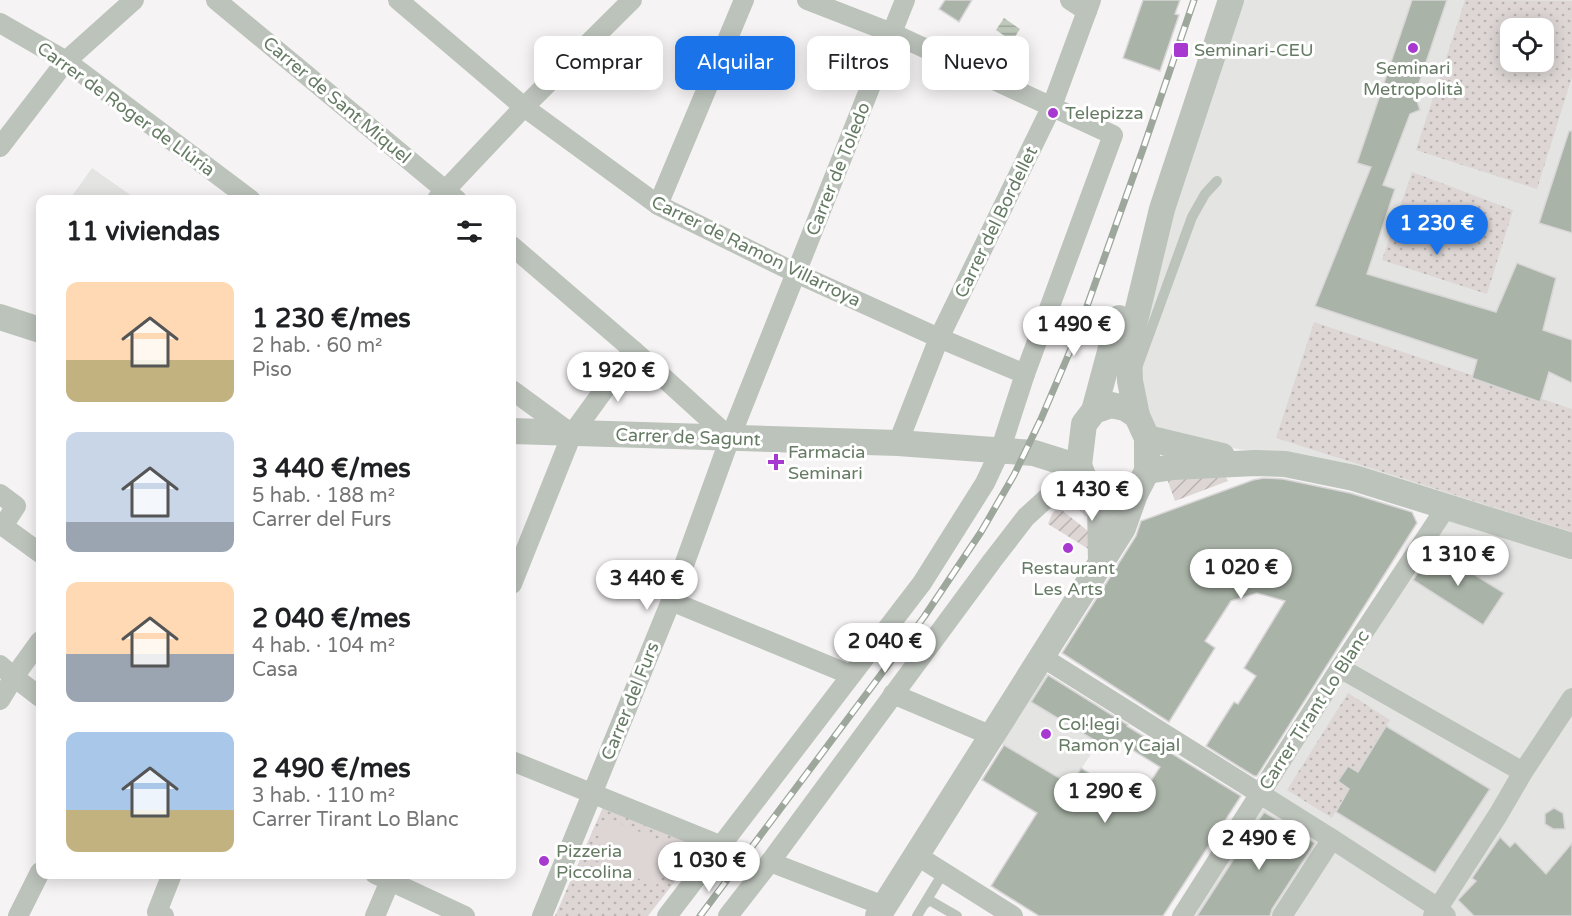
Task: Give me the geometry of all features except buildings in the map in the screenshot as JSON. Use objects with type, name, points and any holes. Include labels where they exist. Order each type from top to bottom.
[{"type":"street","points":[[0,147],[66,61],[134,0]]},
{"type":"street","name":"Carrer de Sant Miquel","points":[[216,0],[446,195]]},
{"type":"street","name":"Carrer de Ramon Villarroya","points":[[398,0],[524,107],[658,206],[796,273],[1025,374]]},
{"type":"street","points":[[448,195],[524,107],[632,0]]},
{"type":"street","points":[[658,206],[744,0]]},
{"type":"street","points":[[666,916],[922,583],[985,483],[1000,451],[1025,374],[1113,135],[892,33],[807,0]]},
{"type":"street","name":"Carrer de Toledo","points":[[730,438],[905,0]]},
{"type":"street","points":[[1070,0],[1089,5]]},
{"type":"street","points":[[770,862],[881,911],[1123,528],[1146,471],[1142,427],[1130,381],[1129,354],[1134,324],[1162,209],[1231,0]]},
{"type":"street","name":"Carrer del Bordellet","points":[[898,443],[939,338],[1052,106],[1089,5]]},
{"type":"street","name":"Carrer de Roger de Llúria","points":[[0,23],[66,61],[244,195]]},
{"type":"street","points":[[728,916],[1026,517],[1075,471],[1081,425],[1125,293],[1162,209]]},
{"type":"street","points":[[516,249],[633,350],[730,438]]},
{"type":"street","points":[[1081,425],[1113,347],[1125,293]]},
{"type":"street","points":[[0,317],[36,329]]},
{"type":"street","points":[[516,574],[572,434],[633,350]]},
{"type":"street","points":[[516,393],[572,434]]},
{"type":"street","points":[[1038,454],[1111,405],[1125,408],[1142,427],[1255,464]]},
{"type":"street","name":"Carrer de Sagunt","points":[[516,431],[898,443],[1038,454],[1066,463],[1075,471]]},
{"type":"street","name":"Carrer del Furs","points":[[542,916],[671,601],[730,438]]},
{"type":"street","points":[[1146,471],[1173,467],[1285,464],[1354,478],[1572,546]]},
{"type":"street","points":[[1075,471],[1100,502],[1101,563]]},
{"type":"street","points":[[0,494],[16,506],[3,526],[36,550]]},
{"type":"street","points":[[1100,502],[1116,503],[1135,494]]},
{"type":"street","name":"Carrer Tirant Lo Blanc","points":[[1182,916],[1340,668],[1447,506]]},
{"type":"street","points":[[671,601],[851,675]]},
{"type":"street","points":[[0,700],[7,671],[36,645]]},
{"type":"street","points":[[1042,657],[1332,839],[1439,913],[1523,771],[1569,710]]},
{"type":"street","points":[[1340,668],[1523,771]]},
{"type":"street","points":[[7,671],[36,694]]},
{"type":"street","points":[[893,694],[992,736]]},
{"type":"street","points":[[516,763],[722,846]]},
{"type":"street","points":[[1282,916],[1332,839]]},
{"type":"street","points":[[916,855],[1012,916]]},
{"type":"street","points":[[18,916],[36,879]]},
{"type":"street","points":[[160,914],[170,879]]},
{"type":"street","points":[[375,916],[385,879]]},
{"type":"street","points":[[390,879],[465,916]]},
{"type":"lane","points":[[1130,381],[1135,375],[1192,218],[1205,194],[1217,181]]},
{"type":"lane","points":[[917,916],[940,878],[938,869]]},
{"type":"lane","points":[[925,904],[929,900],[934,901],[955,916]]},
{"type":"lane","points":[[1002,916],[1012,916]]},
{"type":"shaded area","points":[[1238,0],[1572,0],[1572,541],[1343,466],[1152,435],[1136,377],[1146,296]]},
{"type":"shaded area","points":[[1465,0],[1572,1],[1572,77],[1537,189],[1416,150]]},
{"type":"shaded area","points":[[1004,18],[1020,29],[1015,36],[1005,36],[996,30]]},
{"type":"shaded area","points":[[92,168],[130,195],[73,195]]},
{"type":"shaded area","points":[[1412,172],[1513,210],[1487,294],[1382,260]]},
{"type":"shaded area","points":[[1314,322],[1572,409],[1572,532],[1276,438]]},
{"type":"shaded area","points":[[1226,477],[1228,481],[1175,501],[1167,479]]},
{"type":"shaded area","points":[[1073,484],[1091,512],[1086,517],[1062,492]]},
{"type":"shaded area","points":[[1447,506],[1572,546],[1572,916],[1182,916]]},
{"type":"shaded area","points":[[1058,507],[1093,535],[1090,550],[1048,524]]},
{"type":"shaded area","name":"Col·legi Ramon y Cajal","points":[[1044,672],[1085,699],[1069,726],[1098,743],[1071,785],[1002,744]]},
{"type":"shaded area","points":[[1348,693],[1390,720],[1358,772],[1348,766],[1338,781],[1349,789],[1332,818],[1287,790]]},
{"type":"shaded area","points":[[603,807],[701,848],[648,916],[555,916]]},
{"type":"shaded area","points":[[607,818],[673,846],[656,886],[590,858]]},
{"type":"railway","points":[[700,916],[924,617],[981,532],[1014,475],[1076,337],[1194,0]]},
{"type":"place","name":"Seminari Metropolità","points":[[1413,48]]},
{"type":"place","name":"Seminari-CEU","points":[[1181,50]]},
{"type":"place","name":"Telepizza","points":[[1053,113]]},
{"type":"place","name":"Farmacia Seminari","points":[[776,462]]},
{"type":"place","name":"Restaurant Les Arts","points":[[1068,548]]},
{"type":"place","name":"Col·legi Ramon y Cajal","points":[[1046,734]]},
{"type":"place","name":"Pizzeria Piccolina","points":[[544,861]]}]
